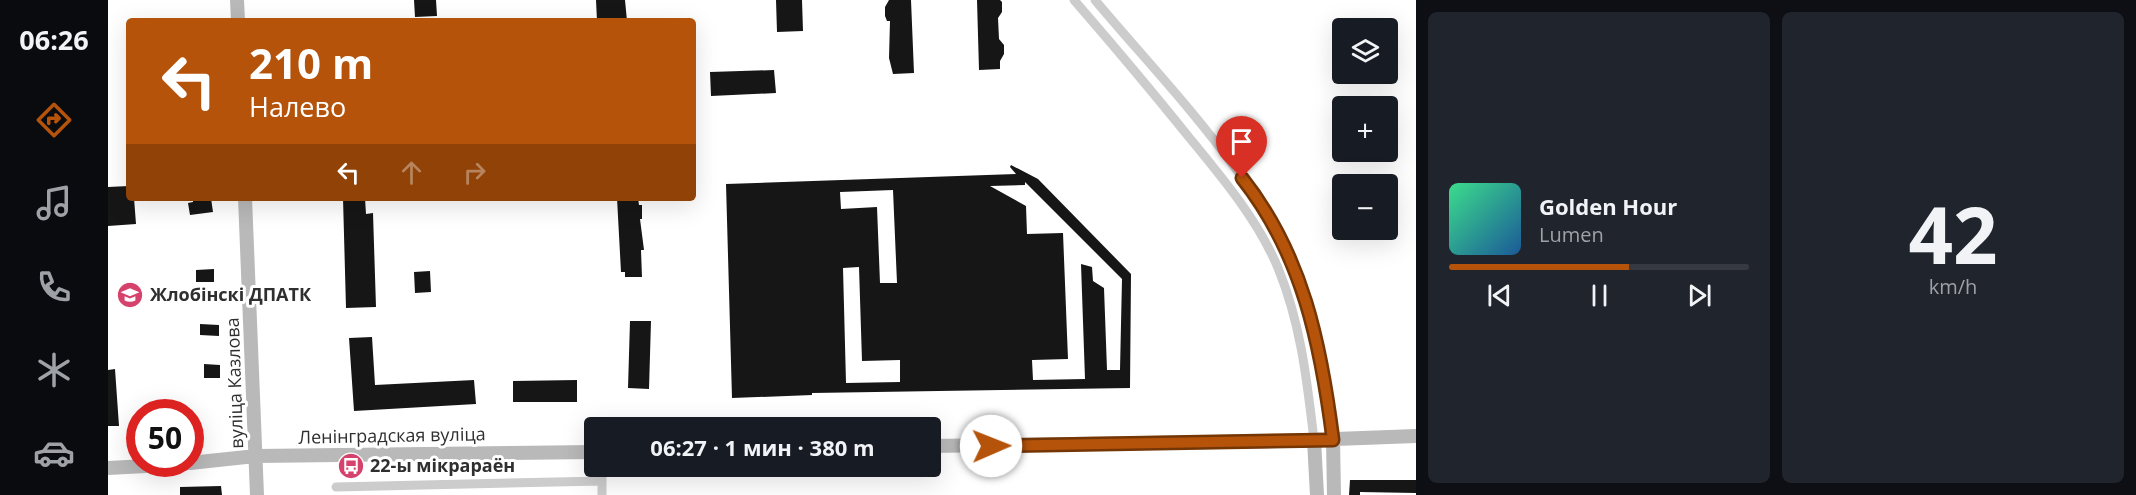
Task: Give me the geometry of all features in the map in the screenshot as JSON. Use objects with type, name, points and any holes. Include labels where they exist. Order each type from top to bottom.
[{"type":"main road","points":[[237,0],[238,18]]},
{"type":"main road","name":"вуліца Казлова","points":[[245,201],[257,495]]},
{"type":"main road","points":[[941,446],[1333,440],[1416,436]]},
{"type":"main road","points":[[1314,440],[1317,495]]},
{"type":"main road","points":[[1333,440],[1334,495]]},
{"type":"main road","name":"Ленінградская вуліца","points":[[204,462],[256,456],[584,452]]},
{"type":"main road","points":[[108,468],[126,467]]},
{"type":"street","points":[[1074,0],[1207,159],[1242,206],[1277,265],[1292,305],[1304,351],[1314,440]]},
{"type":"street","points":[[1095,0],[1255,194],[1284,248],[1308,302],[1324,378],[1333,440]]},
{"type":"street","points":[[602,477],[602,495]]},
{"type":"street","points":[[336,487],[602,481]]},
{"type":"building","points":[[414,0],[436,0],[437,16],[415,17]]},
{"type":"building","points":[[596,0],[625,0],[627,18],[597,18]]},
{"type":"building","points":[[776,0],[802,0],[803,31],[777,32]]},
{"type":"building","points":[[889,0],[911,0],[914,73],[893,74],[889,58],[890,21],[887,21],[885,16],[885,7]]},
{"type":"building","points":[[977,0],[1000,0],[1002,2],[1002,12],[998,18],[999,39],[1004,45],[1004,54],[1000,61],[1000,69],[979,70]]},
{"type":"building","points":[[774,70],[776,93],[711,96],[710,72]]},
{"type":"building","points":[[1011,165],[1038,179],[1131,274],[1130,388],[812,393],[812,395],[732,398],[726,184],[1016,174],[1010,167]],"holes":[[[1025,182],[1122,279],[1120,370],[1107,370],[1104,288],[1093,281],[1092,267],[1081,264],[1085,379],[1033,380],[1032,360],[1068,359],[1063,233],[1027,234],[1026,206],[990,186],[1025,185]],[[893,190],[897,283],[880,283],[877,207],[841,209],[840,192]],[[859,267],[862,361],[900,360],[900,382],[846,383],[843,268]]]},
{"type":"building","points":[[126,186],[126,201],[134,201],[136,224],[108,226],[108,187]]},
{"type":"building","points":[[211,201],[213,212],[190,215],[188,203]]},
{"type":"building","points":[[343,201],[365,201],[366,214],[373,213],[376,307],[346,308]]},
{"type":"building","points":[[617,201],[638,201],[639,205],[642,205],[642,219],[640,219],[644,250],[641,250],[642,277],[625,277],[625,272],[621,272]]},
{"type":"building","points":[[214,269],[214,282],[196,282],[196,270]]},
{"type":"building","points":[[430,271],[431,292],[415,293],[414,272]]},
{"type":"building","points":[[630,321],[651,321],[649,389],[628,388]]},
{"type":"building","points":[[200,324],[219,325],[219,336],[200,335]]},
{"type":"building","points":[[372,337],[375,385],[474,380],[476,404],[354,411],[349,338]]},
{"type":"building","points":[[204,364],[220,365],[220,378],[204,378]]},
{"type":"building","points":[[115,369],[119,426],[108,426],[108,370]]},
{"type":"building","points":[[577,380],[577,402],[513,402],[513,381]]},
{"type":"building","points":[[1350,480],[1416,480],[1416,493],[1360,492],[1360,495],[1349,495]]},
{"type":"building","points":[[221,486],[222,495],[180,495],[180,487]]},
{"type":"place","name":"Жлобінскі ДПАТК","points":[[130,295]]},
{"type":"place","name":"22-ы мікрараён","points":[[351,466]]},
{"type":"route","points":[[991,446],[1333,440],[1319,347],[1308,302],[1289,257],[1255,194],[1242,178]]}]
